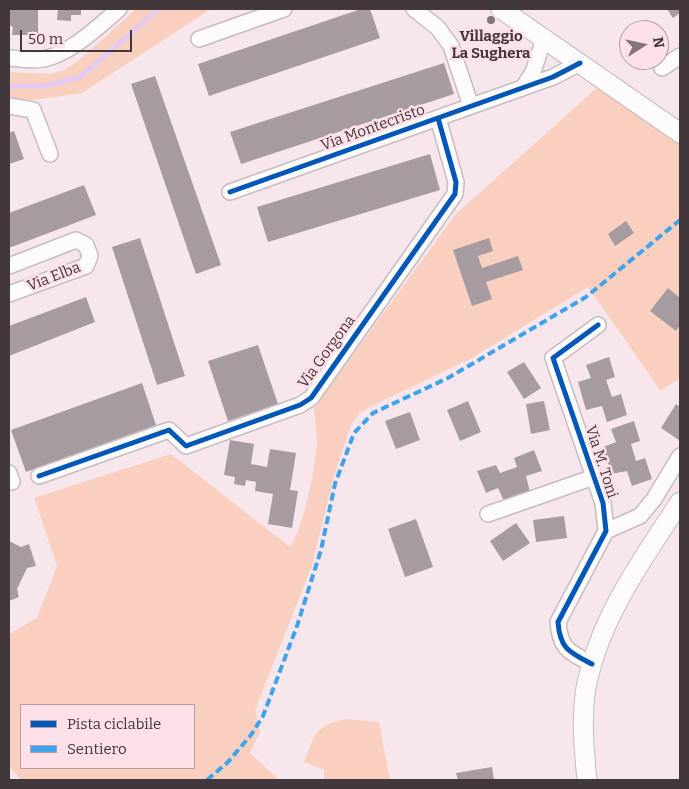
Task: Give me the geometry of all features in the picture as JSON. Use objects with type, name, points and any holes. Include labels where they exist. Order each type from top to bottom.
[{"type":"street","points":[[9,58],[43,59],[55,55],[68,48],[119,9]]},
{"type":"street","points":[[199,39],[284,9]]},
{"type":"street","points":[[414,9],[438,28],[451,46],[471,106]]},
{"type":"street","points":[[501,9],[680,133]]},
{"type":"street","points":[[524,86],[533,72],[544,39]]},
{"type":"street","points":[[669,63],[680,56]]},
{"type":"street","name":"Via Montecristo","points":[[230,192],[524,86],[553,78],[580,63]]},
{"type":"street","points":[[9,106],[33,110],[50,154]]},
{"type":"street","name":"Via Gorgona","points":[[39,476],[168,430],[186,446],[300,405],[311,398],[455,194],[456,182],[438,118]]},
{"type":"street","name":"Via Elba","points":[[9,266],[76,240],[86,245],[90,256],[86,266],[9,294]]},
{"type":"street","name":"Via M. Toni","points":[[598,325],[553,358],[603,503],[606,531]]},
{"type":"street","points":[[592,664],[563,647],[559,636],[558,622],[606,531],[640,516],[654,499],[680,456]]},
{"type":"street","name":"Via M. Toni","points":[[488,514],[594,477]]},
{"type":"street","points":[[587,780],[584,718],[586,690],[604,628],[619,599],[680,502]]},
{"type":"shaded area","points":[[136,9],[211,9],[82,93],[25,101],[9,101],[9,72],[50,74],[64,70],[77,62]]},
{"type":"shaded area","points":[[600,85],[655,119],[680,145],[680,379],[660,390],[588,287],[470,359],[370,407],[359,414],[351,425],[334,476],[312,565],[255,710],[260,732],[250,753],[279,780],[21,780],[9,766],[9,634],[37,618],[57,566],[34,498],[171,454],[290,547],[300,526],[314,467],[317,443],[314,408],[456,214]]},
{"type":"shaded area","points":[[346,719],[379,722],[390,780],[324,780],[324,770],[304,762],[314,737],[318,732],[328,725]]},
{"type":"building","points":[[9,9],[38,10],[38,35],[12,35],[13,27],[9,25]]},
{"type":"building","points":[[58,9],[81,9],[81,15],[71,15],[71,21],[57,20]]},
{"type":"building","points":[[361,9],[370,9],[380,38],[209,96],[198,64]]},
{"type":"building","points":[[667,9],[680,9],[680,13],[673,18]]},
{"type":"building","points":[[444,63],[454,94],[241,164],[230,132]]},
{"type":"building","points":[[155,76],[221,265],[196,274],[131,84]]},
{"type":"building","points":[[14,131],[24,159],[9,164],[9,133]]},
{"type":"building","points":[[430,154],[440,190],[268,242],[257,207]]},
{"type":"building","points":[[84,185],[96,215],[9,248],[9,213]]},
{"type":"building","points":[[626,221],[634,233],[615,246],[608,234]]},
{"type":"building","points":[[140,238],[185,376],[157,385],[112,247]]},
{"type":"building","points":[[489,238],[493,251],[478,256],[482,268],[518,256],[523,270],[486,282],[492,299],[472,306],[453,250]]},
{"type":"building","points":[[668,288],[680,298],[680,325],[676,331],[650,311]]},
{"type":"building","points":[[86,297],[95,322],[9,356],[9,326]]},
{"type":"building","points":[[258,345],[278,404],[228,421],[208,361]]},
{"type":"building","points":[[609,357],[615,377],[606,380],[612,397],[621,394],[627,415],[607,422],[602,406],[586,410],[578,382],[591,378],[586,365]]},
{"type":"building","points":[[524,362],[541,388],[524,399],[507,372]]},
{"type":"building","points":[[142,383],[156,425],[26,472],[11,430]]},
{"type":"building","points":[[468,401],[481,432],[460,441],[447,410]]},
{"type":"building","points":[[544,401],[550,430],[531,434],[526,404]]},
{"type":"building","points":[[676,404],[680,407],[679,440],[661,428]]},
{"type":"building","points":[[410,412],[420,440],[396,449],[385,421]]},
{"type":"building","points":[[634,421],[640,441],[631,444],[636,461],[645,458],[652,479],[632,486],[627,471],[611,474],[603,447],[616,442],[611,429]]},
{"type":"building","points":[[230,440],[254,444],[251,464],[267,467],[270,449],[296,453],[290,490],[298,491],[292,528],[268,524],[273,494],[255,491],[256,482],[246,480],[245,486],[234,484],[235,477],[224,475]]},
{"type":"building","points":[[534,450],[542,471],[526,476],[530,492],[504,501],[498,488],[486,493],[477,471],[496,465],[500,473],[517,467],[514,458]]},
{"type":"building","points":[[564,516],[567,538],[536,542],[533,520]]},
{"type":"building","points":[[416,519],[433,567],[405,577],[388,529]]},
{"type":"building","points":[[516,523],[530,543],[503,561],[490,541]]},
{"type":"building","points":[[9,541],[21,547],[29,544],[36,566],[27,568],[17,589],[19,597],[9,601]]},
{"type":"building","points":[[492,767],[494,780],[458,780],[456,773]]},
{"type":"waterway","points":[[9,86],[44,86],[80,77],[159,9]]},
{"type":"marked path","points":[[207,780],[228,762],[251,735],[263,716],[297,626],[321,550],[335,484],[354,433],[373,413],[448,378],[586,297],[680,220]]},
{"type":"cycle path","points":[[230,192],[553,77],[580,63]]},
{"type":"cycle path","points":[[39,476],[169,430],[186,446],[300,405],[311,398],[455,194],[456,182],[438,118]]},
{"type":"cycle path","points":[[592,664],[567,649],[561,638],[558,622],[606,531],[603,503],[553,358],[598,325]]},
{"type":"place","name":"Villaggio La Sughera","points":[[491,20]]}]
